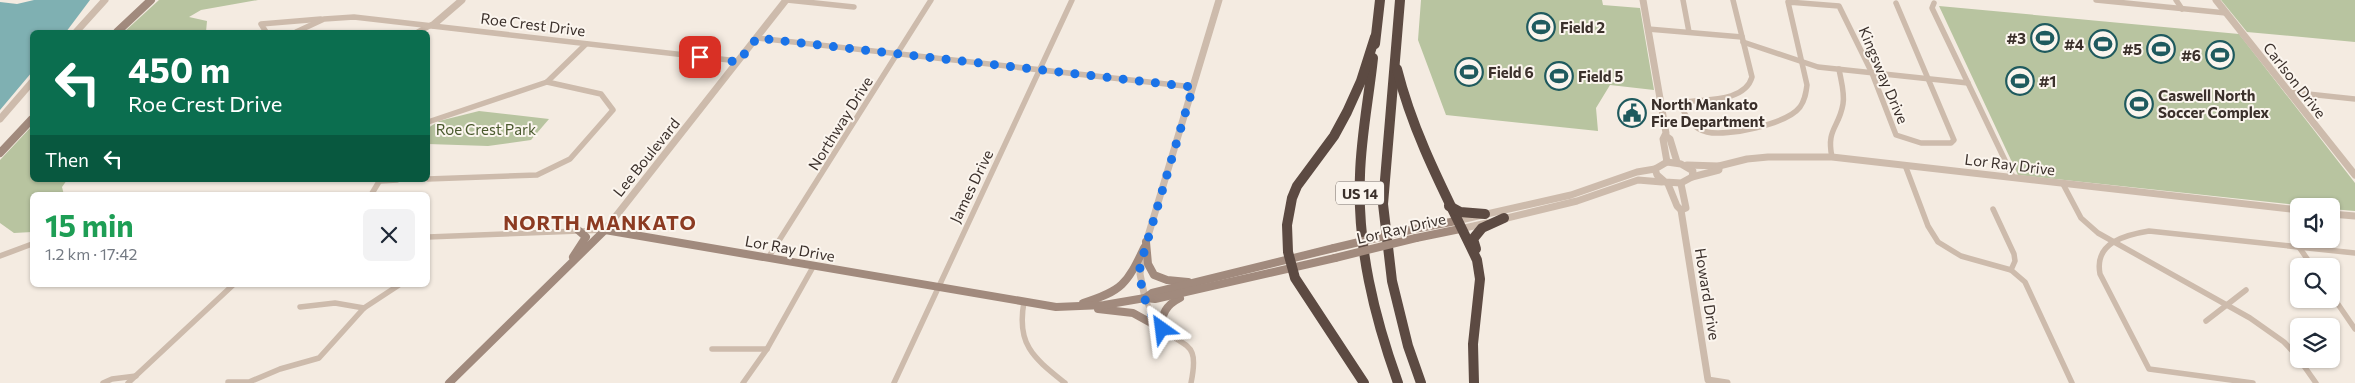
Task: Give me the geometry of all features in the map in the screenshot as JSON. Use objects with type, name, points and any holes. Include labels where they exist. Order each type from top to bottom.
[{"type":"highway","name":"US 14","points":[[1380,0],[1360,176],[1362,226],[1376,314],[1398,383]]},
{"type":"highway","name":"US 14","points":[[1400,0],[1384,176],[1384,229],[1399,312],[1421,383]]},
{"type":"highway","points":[[1364,383],[1290,264],[1288,223],[1297,189],[1303,177],[1340,125],[1352,104],[1375,38]]},
{"type":"highway","points":[[1394,58],[1410,121],[1458,225],[1477,260],[1479,272]]},
{"type":"highway","points":[[1449,206],[1460,212],[1485,214]]},
{"type":"highway","points":[[1474,383],[1473,344],[1479,259],[1474,235],[1482,228],[1504,218]]},
{"type":"main road","points":[[119,30],[151,0]]},
{"type":"main road","points":[[0,153],[30,121]]},
{"type":"main road","name":"Lor Ray Drive","points":[[605,230],[939,288],[1024,302],[1069,307],[1104,305],[1145,298],[1155,299],[1290,264],[1334,248],[1414,229],[1458,225]]},
{"type":"main road","name":"Lor Ray Drive","points":[[1290,264],[1335,258],[1416,238],[1458,225]]},
{"type":"main road","points":[[563,270],[586,237],[578,230]]},
{"type":"main road","name":"Lee Boulevard","points":[[450,383],[605,230]]},
{"type":"main road","points":[[1145,245],[1146,262],[1150,273],[1164,280],[1197,287]]},
{"type":"main road","points":[[1069,307],[1105,296],[1120,289],[1130,278],[1145,245]]},
{"type":"main road","points":[[1162,329],[1160,316],[1168,304],[1197,287]]},
{"type":"main road","points":[[1069,307],[1129,312],[1162,329]]},
{"type":"street","points":[[78,30],[105,0]]},
{"type":"street","points":[[422,30],[433,25],[462,0]]},
{"type":"street","points":[[787,0],[854,7]]},
{"type":"street","name":"Lee Boulevard","points":[[605,230],[787,0]]},
{"type":"street","name":"Northway Drive","points":[[768,258],[931,0]]},
{"type":"street","name":"James Drive","points":[[894,383],[1072,0]]},
{"type":"street","points":[[1192,383],[1195,363],[1193,353],[1185,343],[1162,329],[1154,319],[1145,298],[1140,274],[1145,245],[1219,0]]},
{"type":"street","points":[[1643,0],[1666,136],[1670,139],[1677,162]]},
{"type":"street","points":[[1683,0],[1689,32]]},
{"type":"street","name":"Kingsway Drive","points":[[1733,0],[1752,77],[1748,87],[1743,92],[1727,97],[1691,100],[1682,105],[1684,114],[1704,131],[1709,133],[1752,129],[1787,118],[1803,104],[1807,92],[1788,2],[1839,6],[1872,73],[1896,135],[1921,143],[1951,143],[1954,140],[1896,3]]},
{"type":"street","points":[[2096,0],[2226,13]]},
{"type":"street","points":[[2176,0],[2182,8]]},
{"type":"street","name":"Carlson Drive","points":[[2216,0],[2355,175]]},
{"type":"street","points":[[1934,3],[1932,8],[2013,178]]},
{"type":"street","name":"Roe Crest Drive","points":[[265,30],[261,24],[354,17],[738,62]]},
{"type":"street","name":"Roe Crest Drive","points":[[300,30],[324,19]]},
{"type":"street","points":[[1648,28],[1743,40],[1818,67],[1968,82]]},
{"type":"street","points":[[757,38],[1042,68],[1193,87]]},
{"type":"street","points":[[430,121],[546,82],[586,44]]},
{"type":"street","points":[[1832,157],[1828,140],[1842,110],[1844,99],[1839,69]]},
{"type":"street","points":[[430,179],[537,174],[570,159],[613,110],[601,94],[546,82]]},
{"type":"street","points":[[0,120],[30,84]]},
{"type":"street","points":[[2289,92],[2355,99]]},
{"type":"street","points":[[1666,136],[1663,139],[1667,162]]},
{"type":"street","name":"Lor Ray Drive","points":[[1458,225],[1504,218],[1576,201],[1614,185],[1638,172],[1655,169],[1667,162],[1719,166],[1747,159],[1768,157],[1832,157],[2290,209]]},
{"type":"street","points":[[1687,165],[1693,171],[1692,177]]},
{"type":"street","points":[[1905,165],[1928,226],[1938,242],[1961,256],[2010,270],[2029,288],[2072,383]]},
{"type":"street","name":"Lor Ray Drive","points":[[1458,225],[1485,214],[1638,180],[1681,184],[1692,177],[1718,170],[1719,166]]},
{"type":"street","name":"Howard Drive","points":[[1655,169],[1656,177],[1665,183],[1681,210],[1708,382]]},
{"type":"street","name":"Howard Drive","points":[[1681,184],[1686,208],[1681,210]]},
{"type":"street","points":[[2064,184],[2081,218],[2088,226],[2114,243],[2269,330],[2290,350]]},
{"type":"street","points":[[1993,208],[2014,254],[2015,261],[2010,270]]},
{"type":"street","points":[[2340,215],[2355,216]]},
{"type":"street","name":"Lor Ray Drive","points":[[430,237],[605,230]]},
{"type":"street","points":[[2253,383],[2149,369],[2100,274],[2099,257],[2103,251],[2123,236],[2135,233],[2164,231],[2290,246]]},
{"type":"street","points":[[0,256],[30,245]]},
{"type":"street","points":[[2308,248],[2355,253]]},
{"type":"street","points":[[743,383],[768,349],[813,267]]},
{"type":"street","points":[[128,383],[231,287]]},
{"type":"street","points":[[228,382],[249,382],[280,369],[319,358],[364,308],[396,287]]},
{"type":"street","points":[[2206,321],[2246,290]]},
{"type":"street","points":[[300,307],[335,302],[364,308]]},
{"type":"street","points":[[1024,302],[1019,323],[1021,335],[1032,356],[1065,383]]},
{"type":"street","points":[[2340,307],[2355,329]]},
{"type":"street","points":[[712,349],[768,349]]},
{"type":"street","points":[[2306,368],[2316,383]]},
{"type":"street","points":[[103,383],[112,379],[138,375]]},
{"type":"street","points":[[1708,382],[1727,383]]},
{"type":"green space","points":[[159,0],[258,0],[201,10],[189,17],[207,21],[206,30],[126,30]]},
{"type":"green space","points":[[1421,0],[1602,0],[1603,5],[1640,8],[1654,90],[1610,85],[1596,108],[1598,131],[1446,115],[1418,40]]},
{"type":"green space","points":[[2221,0],[2355,0],[2355,42],[2247,32]]},
{"type":"green space","name":"Caswell North Soccer Complex","points":[[1939,6],[2239,34],[2355,183],[2355,211],[2340,210],[2340,198],[2290,198],[2290,204],[2018,175]]},
{"type":"green space","name":"Roe Crest Park","points":[[479,111],[549,119],[531,140],[488,146],[430,144],[430,127],[439,121]]},
{"type":"green space","points":[[30,128],[30,182],[66,182],[62,187],[63,192],[30,192],[30,232],[14,233],[0,223],[0,160]]},
{"type":"water","points":[[34,0],[90,0],[68,30],[30,30],[30,74],[0,110],[0,2],[17,4]]},
{"type":"place","name":"Field 2","points":[[1541,27]]},
{"type":"place","name":"#3","points":[[2045,38]]},
{"type":"place","name":"#4","points":[[2103,44]]},
{"type":"place","name":"#5","points":[[2161,49]]},
{"type":"place","name":"#6","points":[[2220,55]]},
{"type":"place","name":"Field 6","points":[[1469,72]]},
{"type":"place","name":"Field 5","points":[[1559,76]]},
{"type":"place","name":"#1","points":[[2020,81]]},
{"type":"place","name":"Caswell North Soccer Complex","points":[[2139,104]]},
{"type":"place","name":"North Mankato Fire Department","points":[[1632,113]]},
{"type":"district","name":"NORTH MANKATO","points":[[600,222]]},
{"type":"route","points":[[700,57],[738,62],[757,38],[1042,68],[1193,87],[1140,266],[1141,281],[1148,307],[1162,329]]}]
